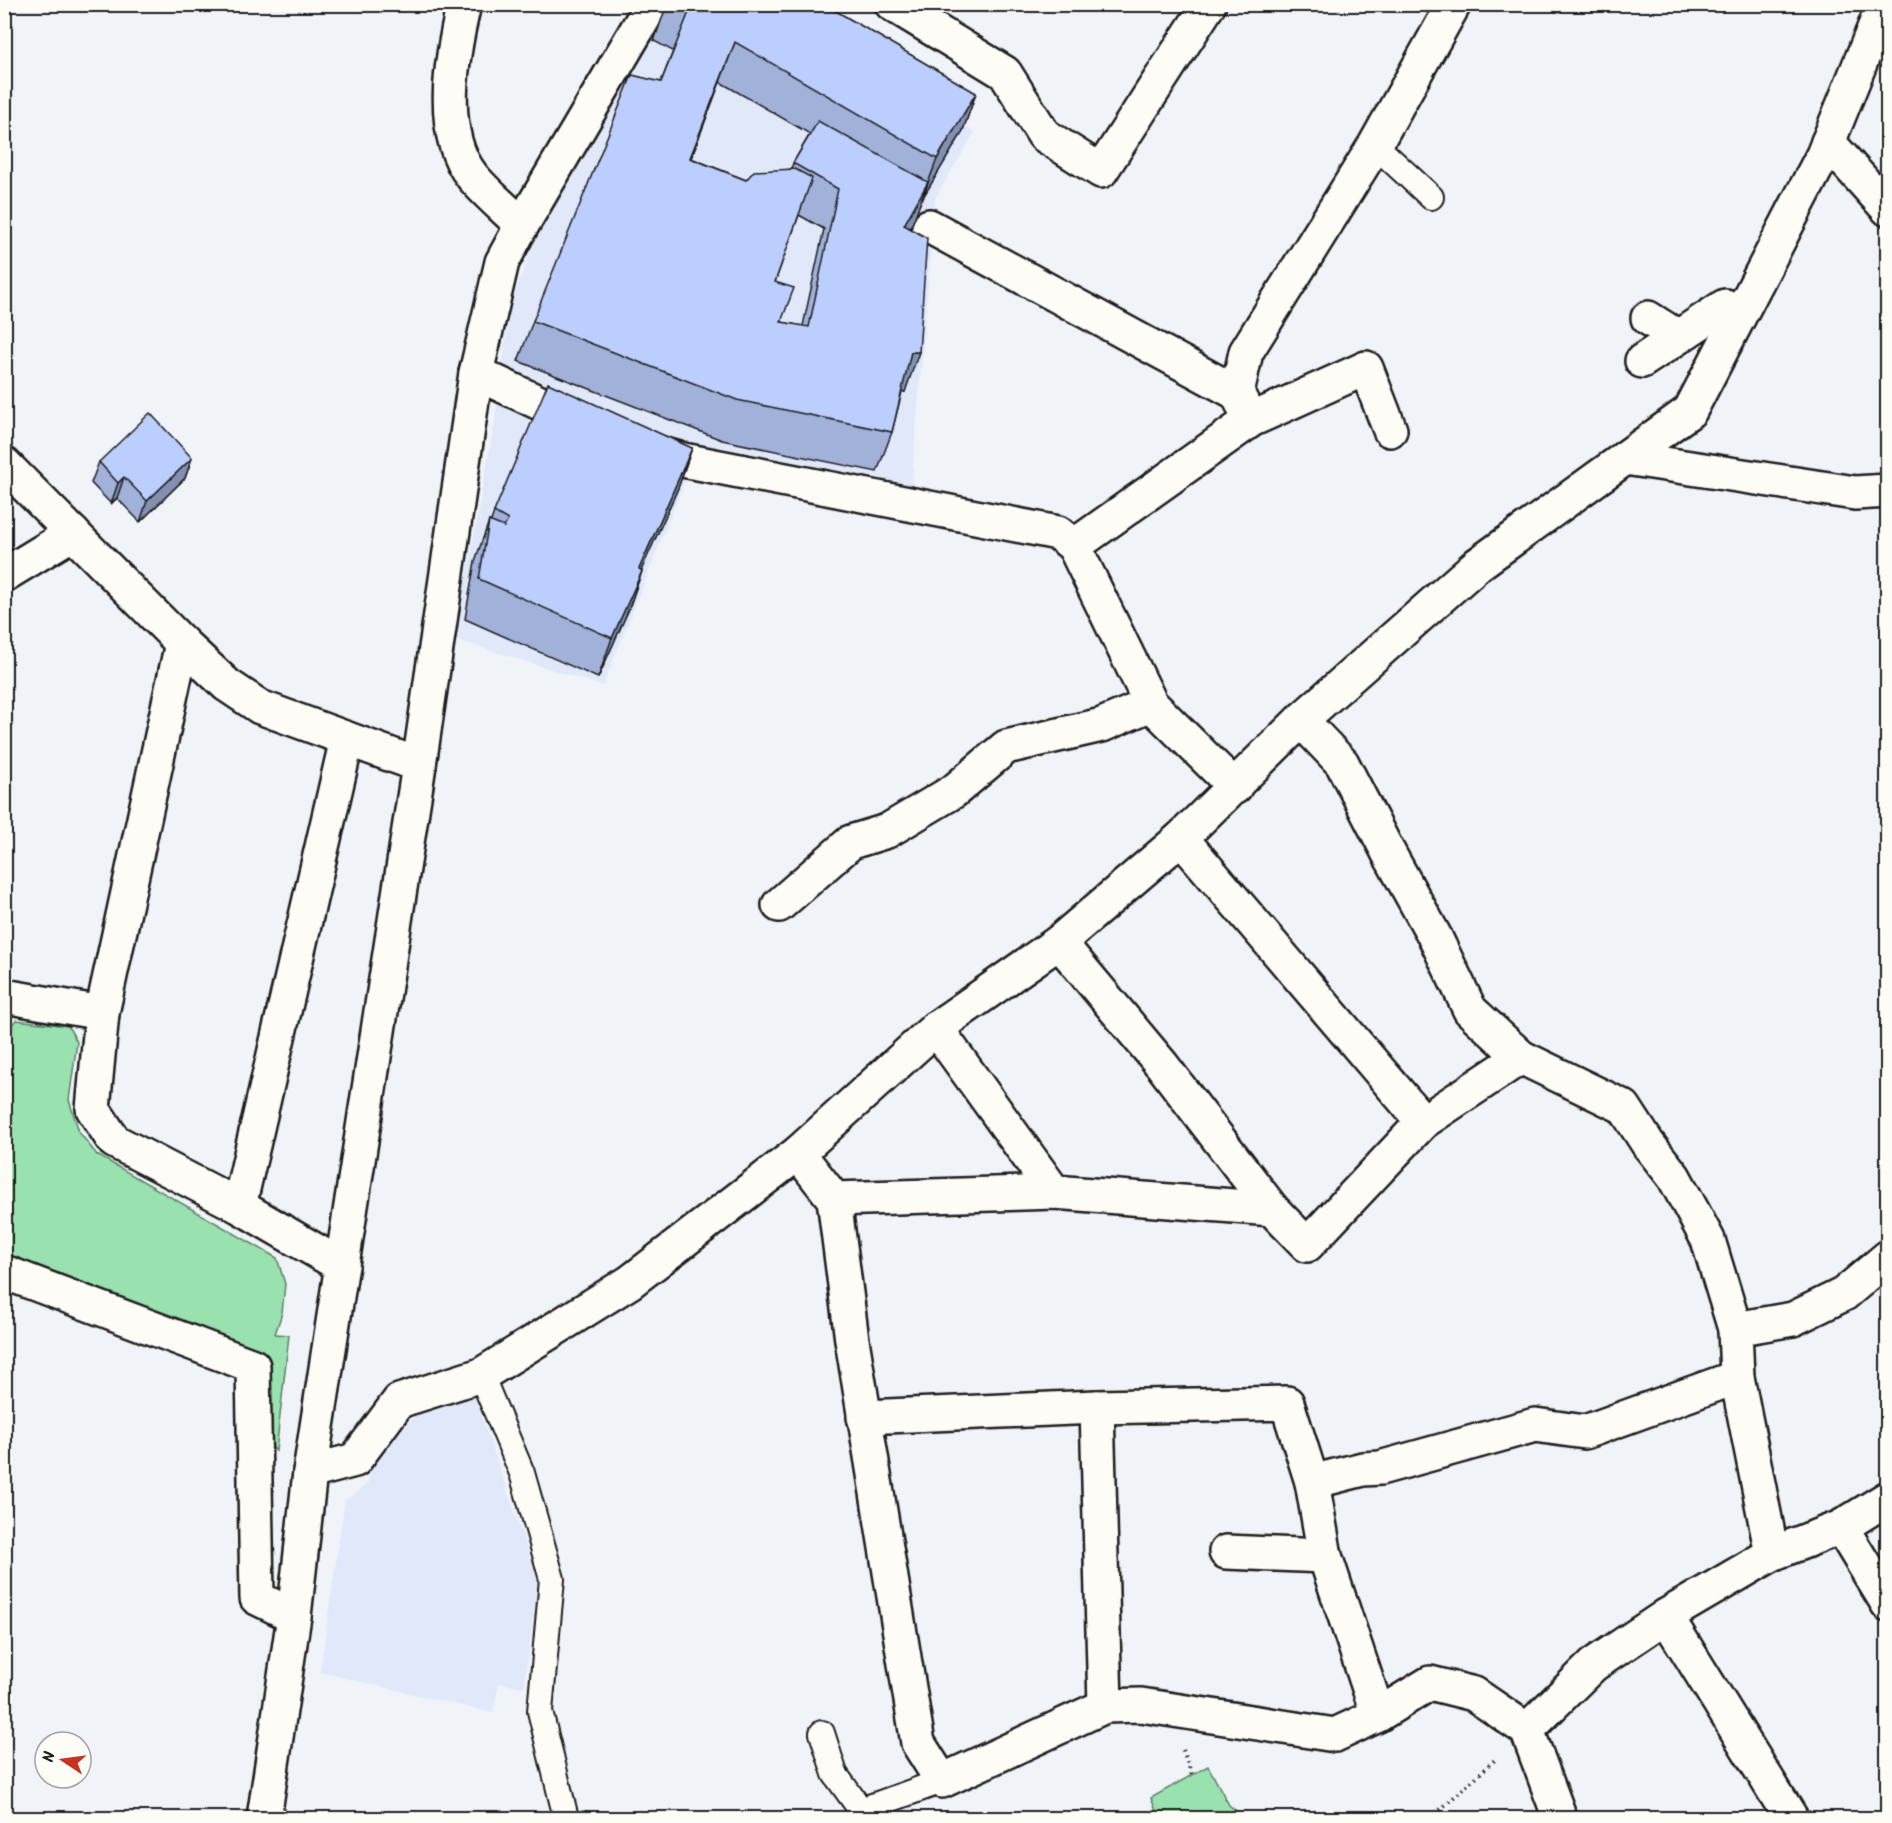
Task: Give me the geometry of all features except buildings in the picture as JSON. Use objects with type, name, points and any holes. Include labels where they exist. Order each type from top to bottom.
[{"type":"street","points":[[464,4],[449,91],[455,146],[471,175],[522,225]]},
{"type":"street","points":[[264,1818],[294,1616],[310,1472],[419,765],[476,373],[502,262],[652,4]]},
{"type":"street","points":[[909,9],[1005,73],[1044,135],[1101,171],[1209,4]]},
{"type":"street","points":[[1244,407],[1246,352],[1375,146],[1454,4]]},
{"type":"street","points":[[310,1472],[355,1460],[399,1401],[482,1375],[630,1282],[798,1153],[936,1028],[1059,942],[1181,838],[1301,720],[1477,565],[1690,411],[1828,142],[1884,4]]},
{"type":"street","points":[[1828,142],[1887,209]]},
{"type":"street","points":[[929,226],[1244,407]]},
{"type":"street","points":[[1642,361],[1725,306],[1741,312]]},
{"type":"street","points":[[1648,318],[1678,337]]},
{"type":"street","points":[[1074,546],[1244,407],[1366,368],[1390,430]]},
{"type":"street","points":[[476,373],[628,445],[683,460],[1058,533],[1074,546],[1151,704],[1235,787]]},
{"type":"street","points":[[1625,458],[1855,493],[1887,491]]},
{"type":"street","points":[[4,464],[182,643],[227,685],[260,707],[419,765]]},
{"type":"street","points":[[4,575],[73,533]]},
{"type":"street","points":[[182,643],[102,1013],[93,1108],[114,1141],[239,1206],[342,1266]]},
{"type":"street","points":[[779,904],[851,842],[887,831],[954,791],[1006,747],[1102,725],[1151,704]]},
{"type":"street","points":[[1301,720],[1342,763],[1388,852],[1436,937],[1470,1010],[1521,1057],[1624,1107],[1648,1144],[1674,1177],[1708,1240],[1735,1329],[1737,1377],[1772,1554]]},
{"type":"street","points":[[239,1206],[347,739]]},
{"type":"street","points":[[1181,838],[1423,1122]]},
{"type":"street","points":[[1059,942],[1162,1065],[1272,1209],[1307,1245],[1423,1122],[1521,1057]]},
{"type":"street","points":[[4,996],[102,1013]]},
{"type":"street","points":[[936,1028],[1054,1192]]},
{"type":"street","points":[[798,1153],[834,1199],[864,1417],[918,1743],[942,1781],[1105,1706],[1141,1705],[1335,1735],[1378,1715],[1430,1683],[1474,1694],[1527,1730],[1560,1818]]},
{"type":"street","points":[[834,1199],[1054,1192],[1272,1209]]},
{"type":"street","points":[[1735,1329],[1792,1319],[1844,1294],[1887,1257]]},
{"type":"street","points":[[4,1272],[253,1366],[257,1598],[294,1616]]},
{"type":"street","points":[[1312,1482],[1362,1457],[1380,1468],[1503,1420],[1586,1432],[1737,1377]]},
{"type":"street","points":[[864,1417],[1097,1407],[1287,1403],[1312,1482],[1325,1556],[1378,1715]]},
{"type":"street","points":[[1097,1407],[1105,1706]]},
{"type":"street","points":[[1527,1730],[1593,1665],[1666,1616],[1772,1554],[1841,1527],[1887,1498]]},
{"type":"street","points":[[1841,1527],[1887,1604]]},
{"type":"street","points":[[1226,1552],[1325,1556]]},
{"type":"street","points":[[1666,1616],[1791,1818]]},
{"type":"lane","points":[[1375,146],[1431,197]]},
{"type":"lane","points":[[482,1375],[522,1473],[552,1579],[540,1711],[566,1818]]},
{"type":"lane","points":[[822,1733],[834,1774],[861,1810],[942,1781]]},
{"type":"path","points":[[1431,1818],[1527,1730]]},
{"type":"shaded area","points":[[667,5],[750,5],[975,132],[935,198],[911,492],[696,453],[603,686],[455,639],[495,420],[511,301],[541,227]]},
{"type":"shaded area","points":[[473,1392],[538,1580],[524,1687],[499,1683],[493,1713],[320,1672],[345,1501],[367,1484],[373,1466],[387,1443],[422,1410]]},
{"type":"green space","points":[[16,1020],[68,1026],[77,1042],[69,1100],[79,1132],[97,1155],[277,1258],[285,1284],[282,1313],[275,1334],[289,1335],[276,1451],[271,1446],[263,1351],[5,1253],[5,1032]]},
{"type":"green space","points":[[1208,1766],[1229,1805],[1245,1818],[1159,1818],[1151,1798]]}]
